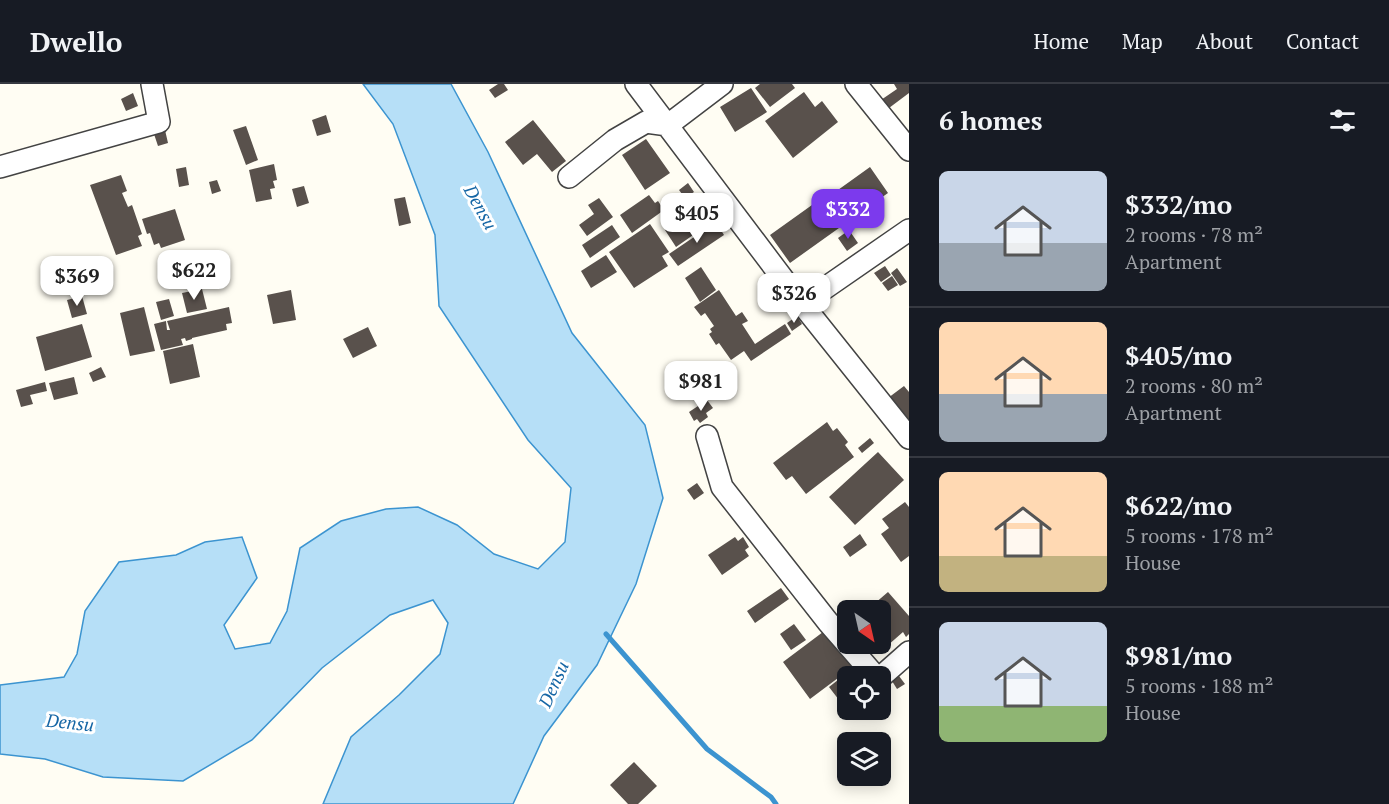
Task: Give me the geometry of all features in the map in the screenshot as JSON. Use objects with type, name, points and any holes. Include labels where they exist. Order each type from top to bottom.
[{"type":"street","points":[[0,167],[159,122],[153,84]]},
{"type":"street","points":[[636,84],[802,304],[909,438]]},
{"type":"street","points":[[569,177],[615,141],[646,122],[668,125],[722,84]]},
{"type":"street","points":[[856,84],[909,150]]},
{"type":"street","points":[[802,304],[909,230]]},
{"type":"street","points":[[707,436],[722,487],[828,622],[875,676],[883,675],[908,655]]},
{"type":"water","name":"Densu","points":[[363,84],[451,84],[488,152],[572,333],[645,425],[663,498],[636,584],[597,665],[544,736],[513,804],[323,804],[351,737],[399,695],[440,654],[448,623],[433,600],[390,615],[322,668],[252,740],[183,781],[103,777],[45,759],[0,754],[0,685],[64,677],[77,654],[85,611],[119,562],[176,555],[205,542],[242,537],[257,578],[224,625],[235,649],[270,643],[287,611],[300,548],[341,521],[386,509],[418,507],[457,525],[494,554],[538,569],[565,542],[571,488],[528,440],[439,306],[435,235],[393,124]]},
{"type":"building","points":[[498,84],[504,84],[508,90],[495,98],[489,90]]},
{"type":"building","points":[[760,84],[792,84],[795,88],[770,107],[755,88]]},
{"type":"building","points":[[894,84],[909,84],[909,93],[885,111],[878,102],[897,89]]},
{"type":"building","points":[[751,88],[767,112],[735,132],[720,107]]},
{"type":"building","points":[[804,92],[815,107],[822,101],[838,122],[793,158],[765,121]]},
{"type":"building","points":[[133,93],[138,106],[126,111],[121,99]]},
{"type":"building","points":[[326,115],[331,132],[317,136],[312,120]]},
{"type":"building","points":[[533,120],[566,161],[552,172],[537,154],[523,165],[505,142]]},
{"type":"building","points":[[246,126],[258,160],[246,165],[233,130]]},
{"type":"building","points":[[165,130],[168,143],[158,146],[154,134]]},
{"type":"building","points":[[646,139],[670,173],[645,190],[622,155]]},
{"type":"building","points":[[274,164],[277,180],[273,181],[275,188],[270,189],[272,199],[256,202],[249,170]]},
{"type":"building","points":[[186,167],[189,185],[179,187],[176,169]]},
{"type":"building","points":[[870,167],[888,193],[878,200],[881,205],[861,220],[847,199],[838,205],[831,195]]},
{"type":"building","points":[[121,175],[127,191],[122,193],[128,207],[132,205],[142,234],[138,236],[142,246],[116,255],[90,185]]},
{"type":"building","points":[[217,180],[221,191],[212,194],[209,182]]},
{"type":"building","points":[[688,183],[694,192],[685,198],[679,190]]},
{"type":"building","points":[[304,186],[309,203],[297,207],[292,189]]},
{"type":"building","points":[[649,195],[655,203],[658,201],[664,210],[632,233],[620,215]]},
{"type":"building","points":[[405,197],[411,223],[399,226],[394,199]]},
{"type":"building","points":[[599,198],[613,217],[587,236],[579,225],[594,214],[588,205]]},
{"type":"building","points":[[819,200],[839,228],[790,263],[770,235]]},
{"type":"building","points":[[705,203],[716,219],[676,247],[665,230]]},
{"type":"building","points":[[175,209],[185,240],[161,248],[159,243],[154,245],[142,219]]},
{"type":"building","points":[[716,222],[724,235],[678,266],[669,254]]},
{"type":"building","points":[[650,224],[669,252],[662,256],[668,266],[634,288],[609,252]]},
{"type":"building","points":[[612,225],[620,237],[590,258],[582,245]]},
{"type":"building","points":[[849,230],[858,243],[847,251],[838,238]]},
{"type":"building","points":[[606,255],[617,272],[591,288],[581,271]]},
{"type":"building","points":[[885,266],[891,275],[881,282],[874,273]]},
{"type":"building","points":[[701,267],[716,290],[700,302],[685,278]]},
{"type":"building","points":[[897,268],[907,282],[900,286],[891,273]]},
{"type":"building","points":[[892,276],[898,285],[888,291],[882,283]]},
{"type":"building","points":[[202,289],[207,309],[187,313],[182,293]]},
{"type":"building","points":[[291,290],[296,320],[273,324],[267,295]]},
{"type":"building","points":[[719,290],[736,316],[742,312],[748,321],[742,324],[755,344],[785,324],[791,334],[751,361],[744,351],[731,360],[719,343],[716,345],[709,334],[712,332],[710,329],[714,326],[705,313],[701,316],[694,307]]},
{"type":"building","points":[[82,296],[87,314],[72,318],[67,300]]},
{"type":"building","points":[[169,299],[174,316],[161,320],[156,302]]},
{"type":"building","points":[[144,307],[155,351],[130,356],[120,313]]},
{"type":"building","points":[[229,307],[232,323],[226,324],[227,330],[186,341],[185,338],[181,339],[183,345],[161,350],[154,324],[166,321],[167,330],[170,330],[167,321]]},
{"type":"building","points":[[797,316],[802,324],[792,331],[787,323]]},
{"type":"building","points":[[82,324],[92,357],[45,371],[36,337]]},
{"type":"building","points":[[368,327],[377,346],[353,358],[343,339]]},
{"type":"building","points":[[193,344],[200,377],[170,384],[163,351]]},
{"type":"building","points":[[101,367],[106,377],[93,382],[89,373]]},
{"type":"building","points":[[74,377],[78,394],[54,400],[49,383]]},
{"type":"building","points":[[45,382],[47,391],[30,395],[33,404],[21,407],[16,390]]},
{"type":"building","points":[[904,386],[909,392],[909,426],[888,398]]},
{"type":"building","points":[[707,400],[713,408],[706,413],[708,417],[700,423],[697,419],[694,421],[689,412]]},
{"type":"building","points":[[827,422],[833,431],[837,428],[848,442],[845,445],[854,457],[806,494],[792,476],[786,480],[773,463]]},
{"type":"building","points":[[870,438],[874,443],[862,453],[858,448]]},
{"type":"building","points":[[878,452],[904,480],[855,525],[829,497]]},
{"type":"building","points":[[697,483],[704,493],[694,500],[687,490]]},
{"type":"building","points":[[905,502],[909,507],[909,556],[901,562],[881,534],[889,528],[882,519]]},
{"type":"building","points":[[860,534],[867,545],[850,557],[843,547]]},
{"type":"building","points":[[735,537],[738,541],[743,537],[749,547],[745,550],[749,556],[722,575],[708,555]]},
{"type":"building","points":[[781,588],[789,599],[755,623],[747,611]]},
{"type":"building","points":[[888,592],[909,616],[909,634],[906,637],[903,632],[891,642],[891,600],[879,600]]},
{"type":"building","points":[[794,624],[806,640],[791,650],[780,634]]},
{"type":"building","points":[[823,632],[827,637],[830,635],[837,644],[837,654],[845,654],[854,666],[837,666],[837,679],[810,699],[783,662]]},
{"type":"building","points":[[899,676],[905,684],[897,689],[892,681]]},
{"type":"building","points":[[837,681],[837,697],[829,687]]},
{"type":"building","points":[[634,762],[657,786],[638,804],[628,804],[610,785]]},
{"type":"waterway","points":[[606,634],[707,749],[771,797],[776,804]]}]
